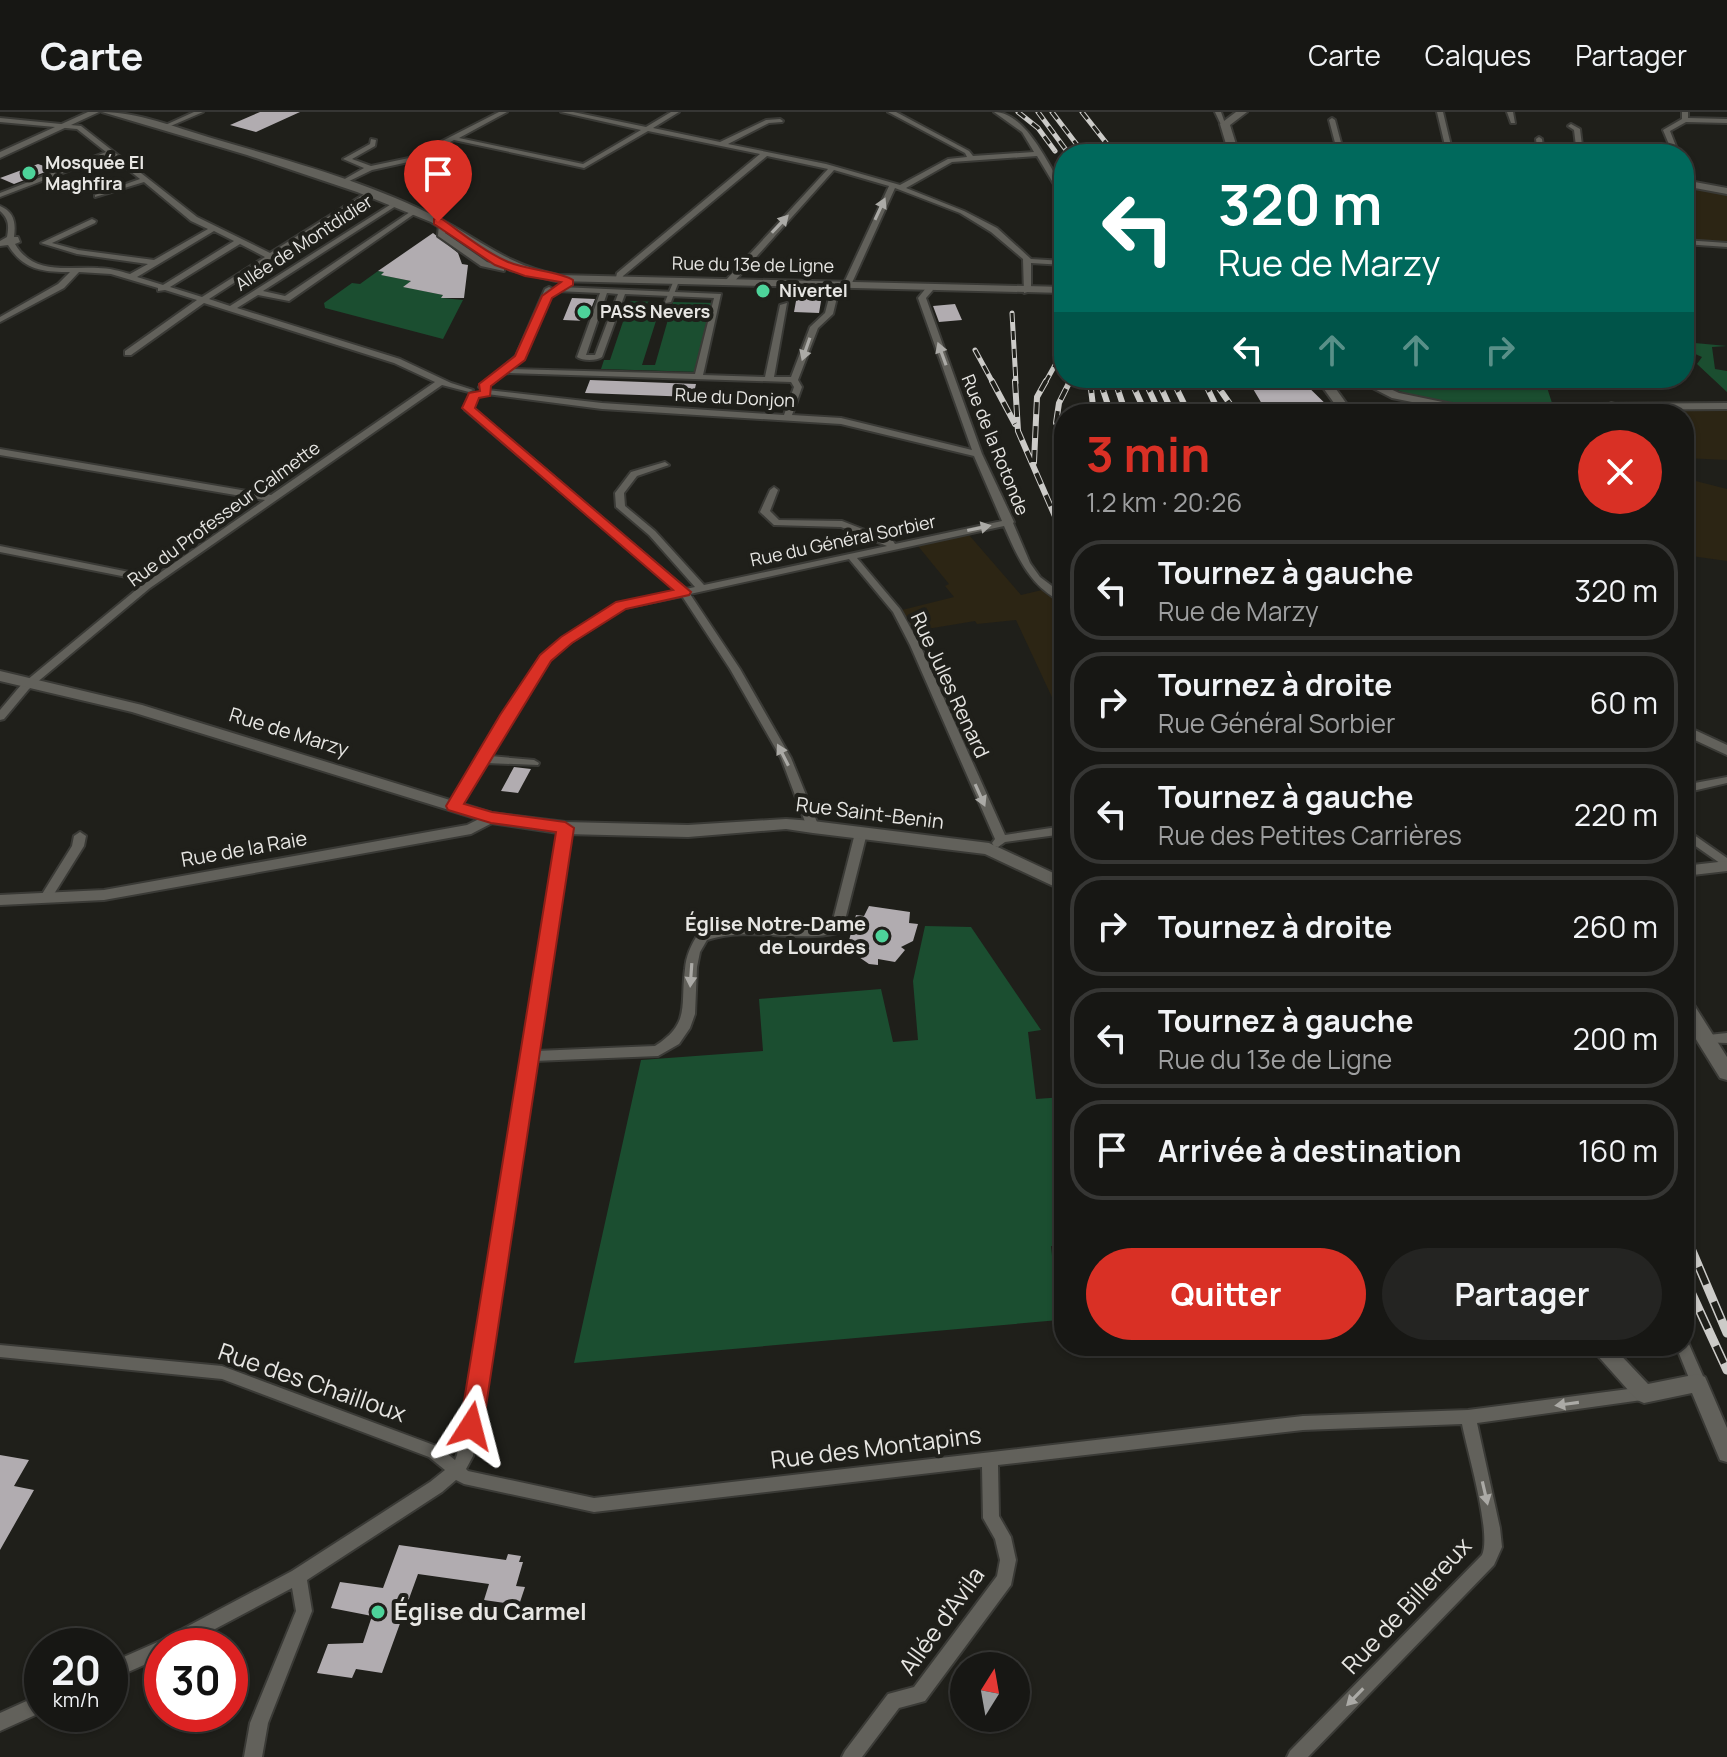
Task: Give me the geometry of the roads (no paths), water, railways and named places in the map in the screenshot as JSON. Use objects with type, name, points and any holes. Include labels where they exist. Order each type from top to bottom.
[{"type":"main road","name":"Rue du 13e de Ligne","points":[[101,112],[121,114],[164,127],[415,211],[442,225],[501,269],[555,286],[676,281],[1005,290]]},
{"type":"main road","points":[[1230,144],[1221,120],[1228,121],[1242,112]]},
{"type":"main road","name":"Rue du 13e de Ligne","points":[[490,258],[555,286]]},
{"type":"main road","name":"Rue du 13e de Ligne","points":[[883,286],[929,290],[1005,290]]},
{"type":"main road","points":[[1005,290],[1054,290]]},
{"type":"main road","name":"Rue de Marzy","points":[[0,676],[136,708],[491,818],[565,828]]},
{"type":"main road","name":"Rue Saint-Benin","points":[[565,828],[688,831],[786,824],[997,844],[1054,879]]},
{"type":"main road","points":[[1696,1042],[1727,1073]]},
{"type":"street","points":[[0,155],[101,112]]},
{"type":"street","points":[[164,127],[200,112]]},
{"type":"street","points":[[339,184],[370,168],[411,160],[504,112]]},
{"type":"street","points":[[564,112],[766,153],[896,186],[962,212],[994,230],[1027,261],[1054,262]]},
{"type":"street","points":[[456,139],[584,166],[676,112]]},
{"type":"street","points":[[891,112],[967,152],[971,158]]},
{"type":"street","points":[[997,112],[1025,131],[1054,179]]},
{"type":"street","points":[[1440,112],[1448,144]]},
{"type":"street","points":[[1510,112],[1513,122]]},
{"type":"street","points":[[1672,144],[1666,130],[1685,116],[1727,121]]},
{"type":"street","points":[[0,120],[79,127],[194,219],[270,256]]},
{"type":"street","points":[[1332,120],[1338,144]]},
{"type":"street","points":[[722,144],[768,121],[780,121]]},
{"type":"street","points":[[1571,126],[1577,129],[1579,144]]},
{"type":"street","points":[[1539,139],[1540,144]]},
{"type":"street","points":[[370,168],[346,159],[373,145],[373,140]]},
{"type":"street","points":[[0,195],[110,153]]},
{"type":"street","points":[[604,292],[581,357],[598,357],[621,285],[620,275],[766,153]]},
{"type":"street","points":[[794,380],[814,327],[829,314],[841,285],[896,186],[950,160],[1039,154]]},
{"type":"street","points":[[729,282],[832,168]]},
{"type":"street","points":[[97,196],[143,180]]},
{"type":"street","points":[[1694,188],[1727,191]]},
{"type":"street","points":[[128,353],[201,301],[368,194]]},
{"type":"street","name":"Allée de Montdidier","points":[[231,309],[395,204]]},
{"type":"street","points":[[0,208],[13,222],[11,242],[24,261],[37,266],[109,271],[131,277],[161,289],[397,361],[471,393],[485,389],[520,357],[555,286],[604,292],[621,285],[669,298],[718,296],[698,377]]},
{"type":"street","points":[[256,292],[286,299],[415,211]]},
{"type":"street","points":[[92,221],[45,243],[77,252],[156,263]]},
{"type":"street","points":[[365,222],[392,228]]},
{"type":"street","points":[[442,225],[441,234],[484,264],[501,269]]},
{"type":"street","points":[[131,277],[213,229]]},
{"type":"street","points":[[0,243],[11,242]]},
{"type":"street","points":[[161,289],[238,242]]},
{"type":"street","points":[[1694,243],[1727,245]]},
{"type":"street","points":[[1027,261],[1027,288]]},
{"type":"street","points":[[0,320],[61,286],[76,271]]},
{"type":"street","points":[[669,298],[676,281]]},
{"type":"street","name":"Rue de la Rotonde","points":[[929,290],[922,298],[978,454],[1029,571],[1054,592]]},
{"type":"street","points":[[769,379],[784,305]]},
{"type":"street","points":[[505,371],[794,380]]},
{"type":"street","points":[[787,417],[798,387],[794,380]]},
{"type":"street","name":"Rue du Professeur Calmette","points":[[0,717],[32,682],[155,580],[442,381]]},
{"type":"street","points":[[1379,388],[1396,396],[1431,404]]},
{"type":"street","name":"Rue du Donjon","points":[[485,389],[602,406],[855,423],[978,454]]},
{"type":"street","points":[[471,393],[468,408],[503,441],[684,592],[735,669],[786,758],[813,827]]},
{"type":"street","points":[[1694,406],[1727,406]]},
{"type":"street","points":[[0,452],[271,498]]},
{"type":"street","points":[[665,465],[634,474],[619,493],[621,507],[669,550],[701,588]]},
{"type":"street","points":[[774,490],[765,512],[777,523],[842,524],[890,543],[892,547]]},
{"type":"street","name":"Rue du Général Sorbier","points":[[454,806],[545,658],[567,640],[621,606],[1009,522]]},
{"type":"street","points":[[0,549],[155,580]]},
{"type":"street","name":"Rue Jules Renard","points":[[851,556],[897,611],[915,645],[997,844]]},
{"type":"street","points":[[1694,734],[1727,751]]},
{"type":"street","points":[[482,759],[534,763]]},
{"type":"street","points":[[1694,787],[1727,780]]},
{"type":"street","name":"Rue de la Raie","points":[[0,900],[104,895],[471,829],[491,818]]},
{"type":"street","points":[[200,1628],[298,1576],[436,1487],[457,1470],[467,1450],[565,828]]},
{"type":"street","points":[[997,844],[1054,832]]},
{"type":"street","points":[[530,1056],[658,1051],[673,1043],[684,1031],[693,956],[702,937],[716,931],[734,930],[816,933],[833,930],[839,920],[861,833]]},
{"type":"street","points":[[45,899],[78,846],[80,836]]},
{"type":"street","points":[[1694,840],[1727,865]]},
{"type":"street","points":[[1694,870],[1727,865]]},
{"type":"street","points":[[1696,1042],[1727,1038]]},
{"type":"street","name":"Rue des Chailloux","points":[[0,1351],[222,1373],[434,1452],[457,1470]]},
{"type":"street","points":[[1608,1356],[1644,1394],[1698,1383]]},
{"type":"street","points":[[1687,1356],[1727,1453]]},
{"type":"street","name":"Rue des Montapins","points":[[457,1470],[470,1479],[594,1505],[623,1505],[1303,1423],[1468,1417],[1644,1394]]},
{"type":"street","name":"Rue de Billereux","points":[[1296,1757],[1488,1560],[1494,1547],[1492,1528],[1468,1417]]},
{"type":"street","name":"Allée d'Avila","points":[[851,1757],[894,1700],[919,1695],[1005,1579],[1008,1560],[1003,1537],[991,1518],[990,1459]]},
{"type":"street","points":[[253,1757],[259,1723],[304,1611],[298,1576]]},
{"type":"street","points":[[0,1722],[24,1711]]},
{"type":"railway","points":[[1018,112],[1038,128],[1054,150]]},
{"type":"railway","points":[[1038,112],[1062,144]]},
{"type":"railway","points":[[1052,112],[1076,144]]},
{"type":"railway","points":[[1082,112],[1107,144]]},
{"type":"railway","points":[[1012,313],[1016,383]]},
{"type":"railway","points":[[975,350],[993,383]]},
{"type":"railway","points":[[1045,383],[1054,367]]},
{"type":"railway","points":[[992,381],[1015,424]]},
{"type":"railway","points":[[1015,381],[1018,431],[1054,514]]},
{"type":"railway","points":[[1034,462],[1037,397],[1046,381]]},
{"type":"railway","points":[[1059,404],[1066,388]]},
{"type":"railway","points":[[1091,388],[1093,404]]},
{"type":"railway","points":[[1102,388],[1108,404]]},
{"type":"railway","points":[[1117,388],[1123,404]]},
{"type":"railway","points":[[1134,388],[1141,404]]},
{"type":"railway","points":[[1148,388],[1155,404]]},
{"type":"railway","points":[[1161,388],[1168,404]]},
{"type":"railway","points":[[1176,388],[1184,404]]},
{"type":"railway","points":[[1207,388],[1215,404]]},
{"type":"railway","points":[[1219,388],[1230,404]]},
{"type":"railway","points":[[1694,1255],[1727,1333]]},
{"type":"railway","points":[[1694,1299],[1727,1370]]},
{"type":"place","name":"Mosquée El Maghfira","points":[[29,173]]},
{"type":"place","name":"Nivertel","points":[[763,291]]},
{"type":"place","name":"PASS Nevers","points":[[584,312]]},
{"type":"place","name":"Église Notre-Dame de Lourdes","points":[[882,936]]},
{"type":"place","name":"Église du Carmel","points":[[378,1612]]}]
